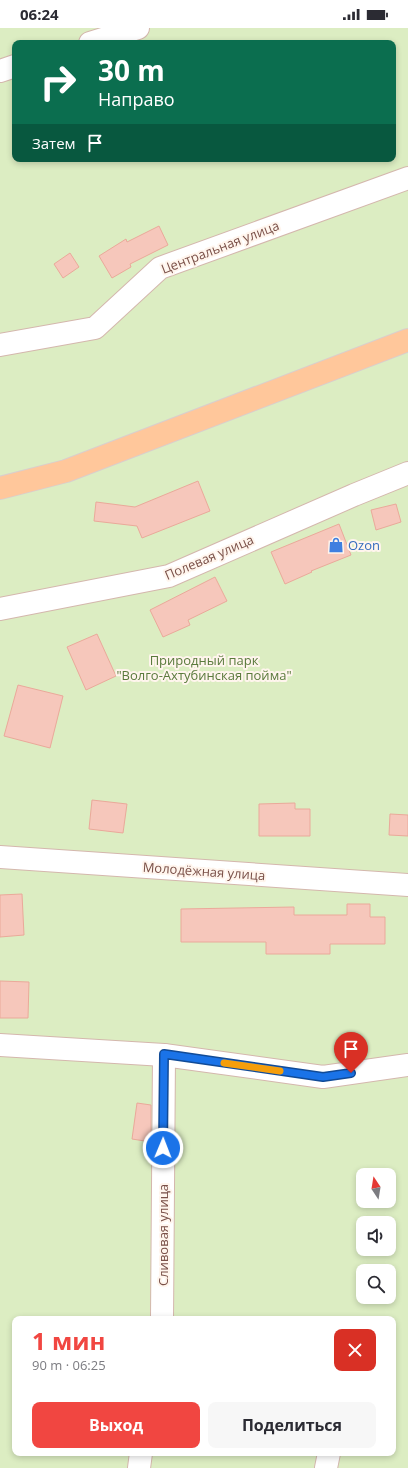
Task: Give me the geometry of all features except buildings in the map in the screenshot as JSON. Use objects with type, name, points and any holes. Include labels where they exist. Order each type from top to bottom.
[{"type":"main road","points":[[0,488],[66,471],[408,340]]},
{"type":"street","points":[[100,40],[138,28]]},
{"type":"street","points":[[0,71],[12,67]]},
{"type":"street","name":"Центральная улица","points":[[0,345],[95,328],[160,268],[408,178]]},
{"type":"street","name":"Полевая улица","points":[[0,609],[169,576],[408,473]]},
{"type":"street","name":"Молодёжная улица","points":[[0,857],[408,884]]},
{"type":"street","points":[[0,1045],[164,1054],[323,1077],[408,1065]]},
{"type":"street","name":"Сливовая улица","points":[[162,1316],[164,1054]]},
{"type":"street","points":[[139,1468],[141,1456]]},
{"type":"street","points":[[326,1468],[328,1456]]},
{"type":"green space","name":"Природный парк \"Волго-Ахтубинская пойма\"","points":[[0,28],[408,28],[408,1468],[0,1468]]},
{"type":"slow traffic","points":[[224,1063],[280,1071]]},
{"type":"place","name":"Ozon","points":[[336,545]]},
{"type":"route","points":[[163,1148],[164,1054],[323,1077],[351,1073]]}]
